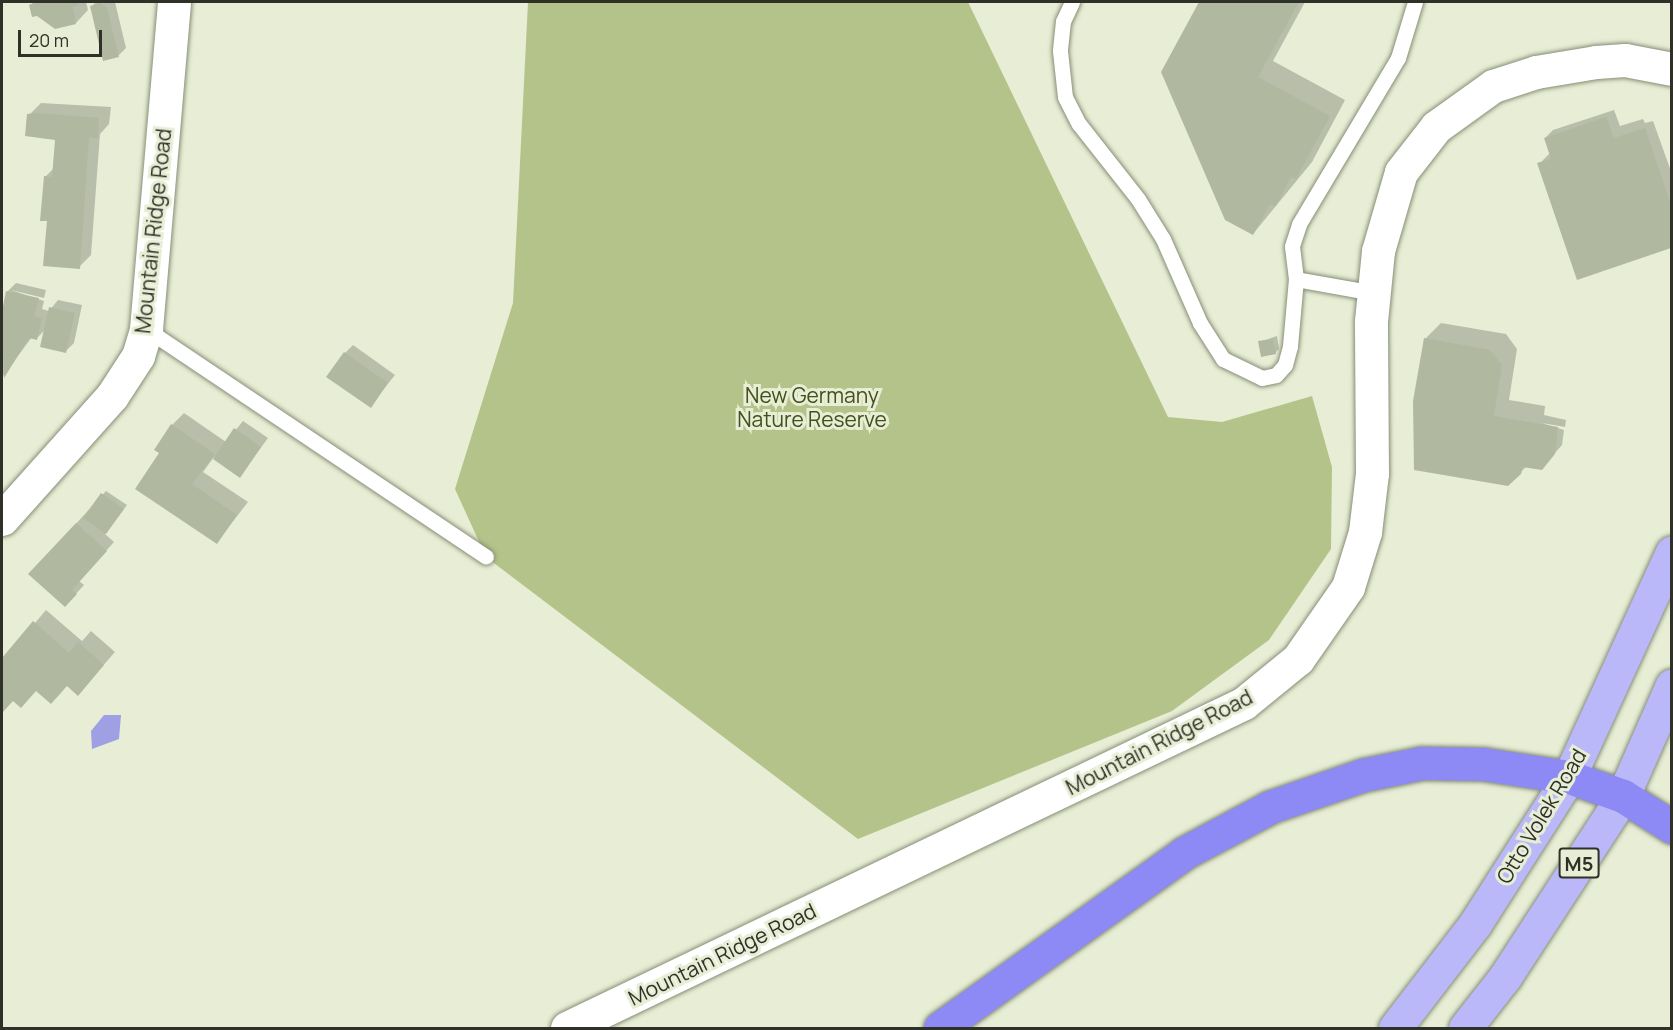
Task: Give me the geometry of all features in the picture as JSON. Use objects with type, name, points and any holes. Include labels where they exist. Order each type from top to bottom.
[{"type":"highway","points":[[940,1029],[1184,853],[1270,807],[1363,775],[1422,763],[1484,764],[1569,777],[1623,796],[1671,827]]},
{"type":"main road","name":"Otto Volek Road","points":[[1399,1024],[1474,924],[1569,777],[1671,552]]},
{"type":"main road","name":"M5","points":[[1466,1029],[1505,977],[1623,796],[1671,685]]},
{"type":"street","name":"Mountain Ridge Road","points":[[2,519],[111,396],[138,356],[146,329],[174,2]]},
{"type":"street","name":"Mountain Ridge Road","points":[[567,1029],[1244,703],[1298,659],[1348,588],[1365,532],[1372,473],[1374,293],[1378,251],[1401,172],[1436,127],[1493,86],[1536,72],[1625,60],[1671,69]]},
{"type":"lane","points":[[1072,2],[1063,21],[1060,51],[1065,98],[1079,124],[1138,200],[1163,239],[1200,323],[1223,359],[1262,378],[1280,370],[1290,346],[1296,279],[1291,260],[1299,224],[1398,58],[1415,2]]},
{"type":"lane","points":[[1296,279],[1374,293]]},
{"type":"lane","points":[[146,329],[486,557]]},
{"type":"green space","name":"New Germany Nature Reserve","points":[[528,2],[968,2],[1168,417],[1222,422],[1312,396],[1332,467],[1331,549],[1269,640],[1172,711],[858,839],[486,557],[455,489],[513,303]]},
{"type":"water","points":[[104,715],[121,715],[119,739],[92,749],[91,731]]},
{"type":"building","points":[[36,2],[77,2],[78,5],[73,7],[76,24],[55,29],[37,16],[32,17],[29,5]]},
{"type":"building","points":[[1199,2],[1299,2],[1258,77],[1330,116],[1296,179],[1291,177],[1275,207],[1270,204],[1253,235],[1225,220],[1161,72]]},
{"type":"building","points":[[100,3],[107,8],[119,57],[103,61],[90,6]]},
{"type":"building","points":[[27,114],[99,118],[98,138],[89,137],[80,269],[43,266],[47,221],[40,221],[44,176],[52,177],[55,140],[25,136]]},
{"type":"building","points":[[1606,117],[1614,138],[1645,128],[1671,205],[1671,248],[1577,280],[1537,163],[1551,159],[1544,138]]},
{"type":"building","points":[[6,291],[39,298],[34,317],[42,318],[37,340],[29,338],[4,378],[2,311]]},
{"type":"building","points":[[49,307],[75,313],[66,353],[40,347]]},
{"type":"building","points":[[1424,338],[1490,350],[1502,365],[1494,416],[1558,427],[1555,454],[1542,470],[1523,467],[1521,474],[1508,486],[1414,470],[1413,401]]},
{"type":"building","points":[[1273,339],[1276,354],[1261,357],[1258,341]]},
{"type":"building","points":[[344,352],[388,383],[371,408],[326,377]]},
{"type":"building","points":[[171,424],[215,454],[192,484],[237,515],[217,544],[135,489],[159,453],[154,450]]},
{"type":"building","points":[[234,428],[261,447],[240,478],[213,459]]},
{"type":"building","points":[[101,493],[124,509],[106,534],[83,518]]},
{"type":"building","points":[[76,523],[107,551],[72,590],[77,594],[65,607],[28,574]]},
{"type":"building","points":[[33,621],[69,653],[78,642],[104,665],[78,696],[67,686],[51,704],[36,691],[21,708],[13,701],[2,713],[2,658]]}]
